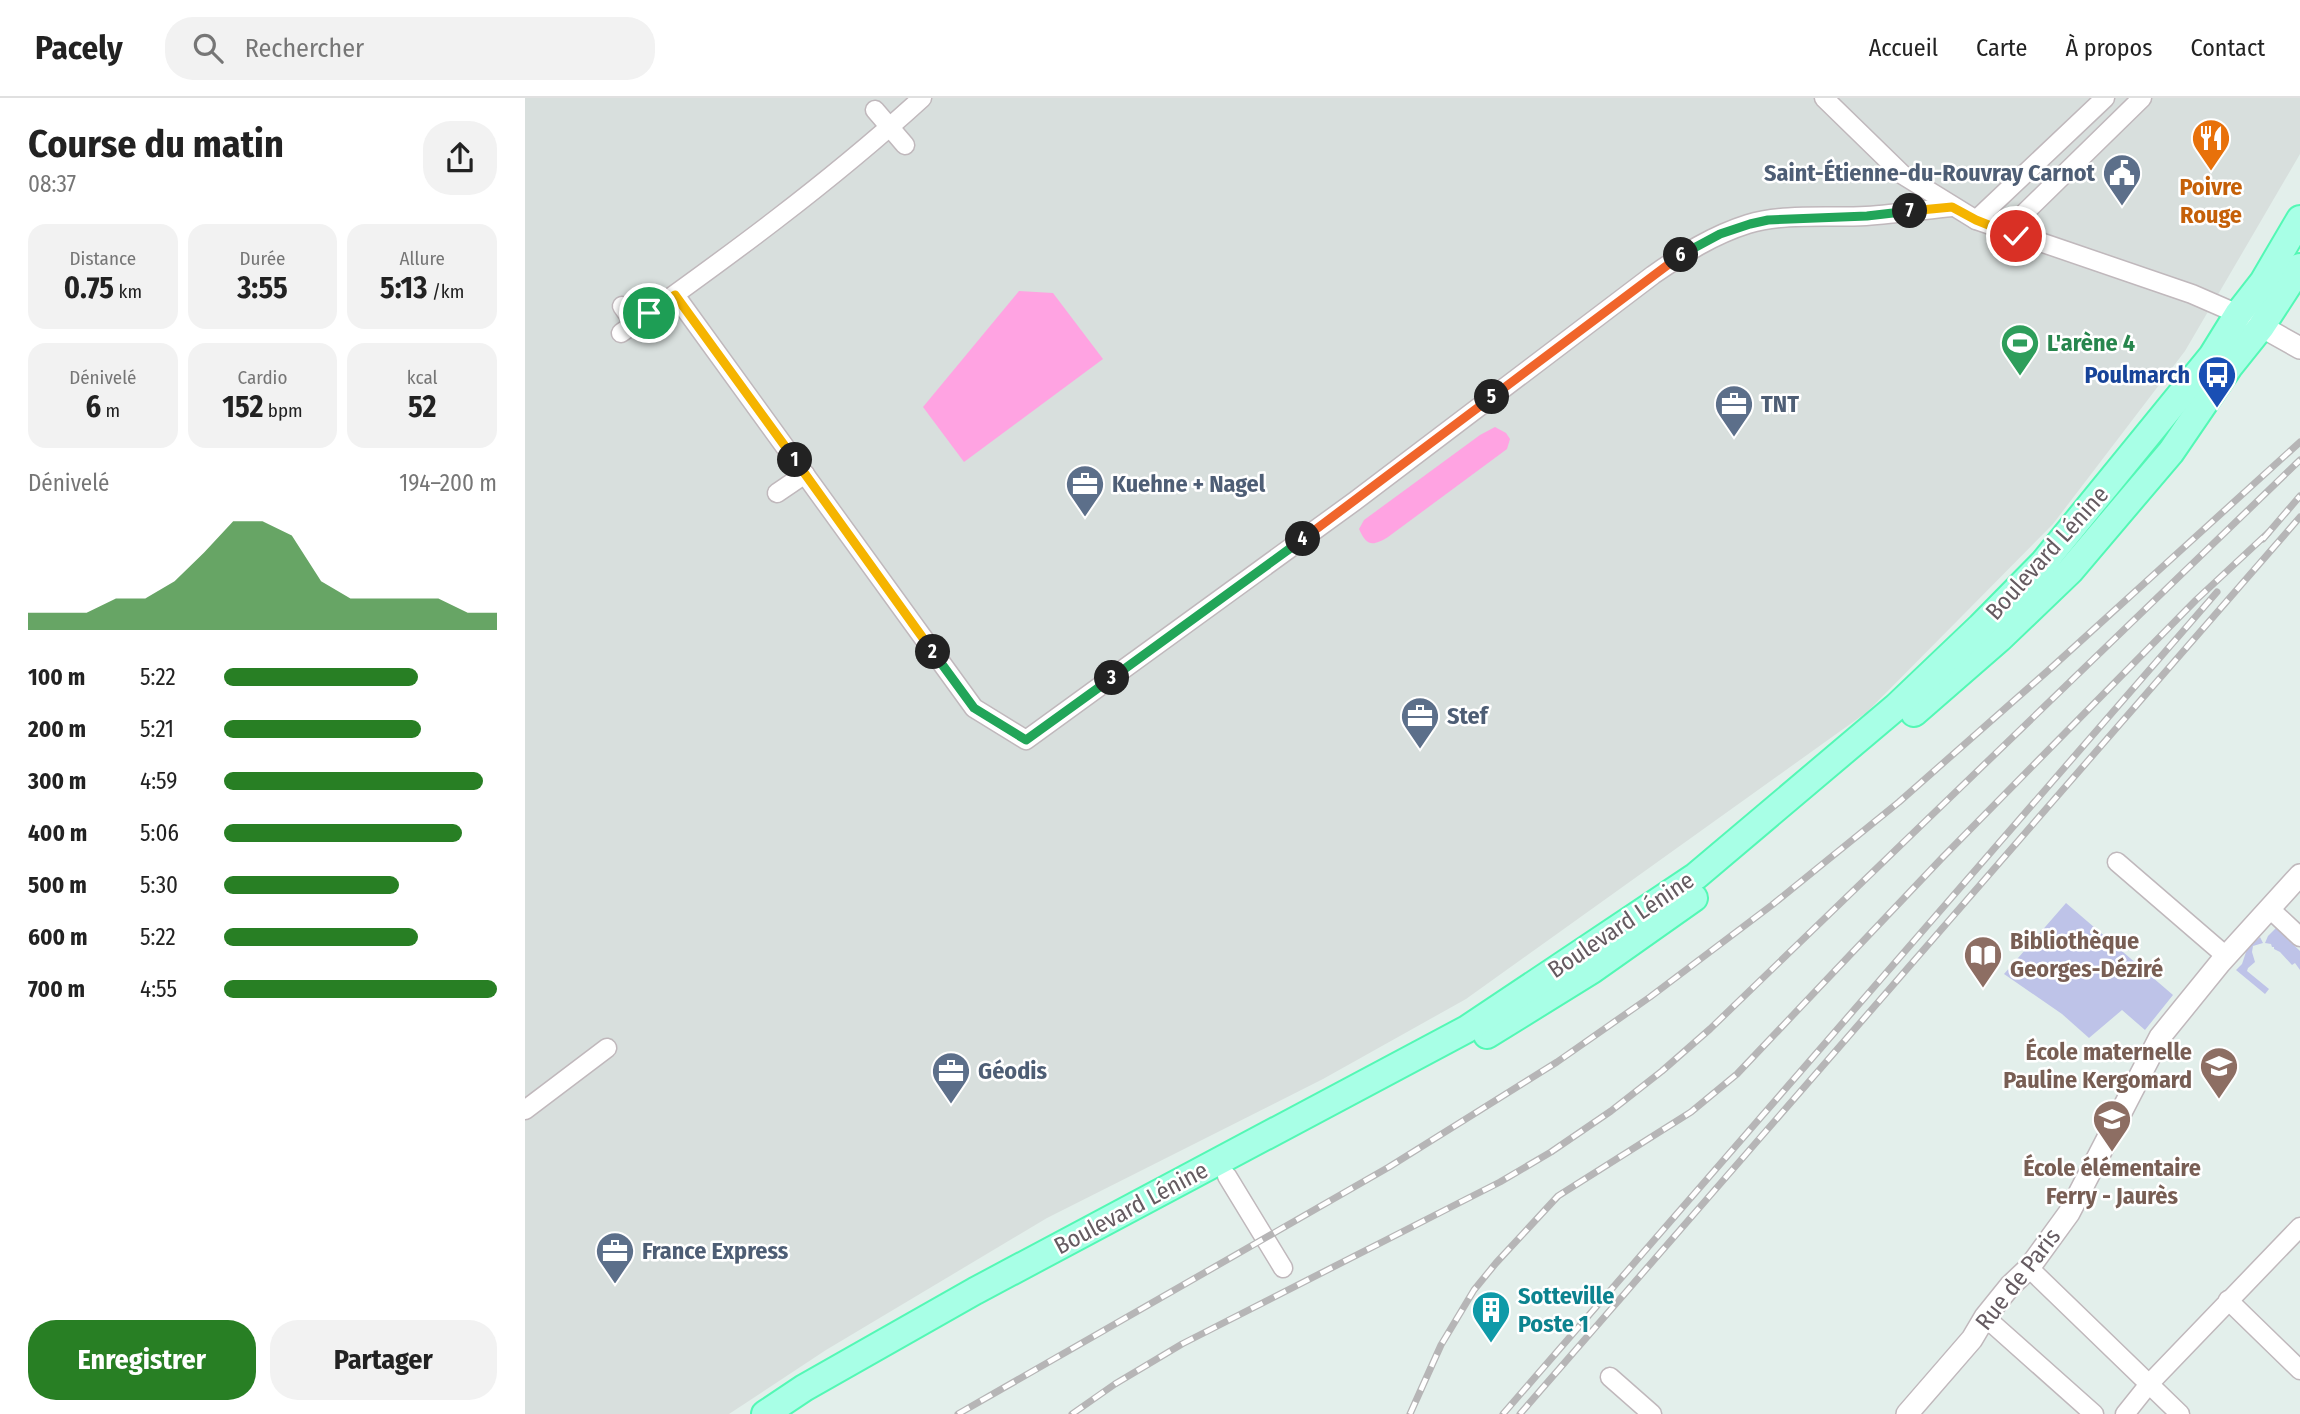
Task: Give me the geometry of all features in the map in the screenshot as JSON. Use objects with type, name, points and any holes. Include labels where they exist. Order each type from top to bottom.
[{"type":"main road","name":"Boulevard Lénine","points":[[765,1414],[804,1388],[975,1291],[1467,1029],[1696,876],[1896,707],[2044,562],[2212,356],[2238,314],[2263,282],[2300,219]]},
{"type":"main road","points":[[2261,327],[2300,267]]},
{"type":"main road","name":"Boulevard Lénine","points":[[796,1414],[943,1328],[1452,1056],[1592,970],[1708,887],[1931,698],[2070,571],[2171,452],[2229,367],[2261,327]]},
{"type":"street","points":[[622,306],[628,328],[739,247],[890,127],[922,98]]},
{"type":"street","points":[[1824,98],[1903,175],[1976,220],[2192,294],[2238,314],[2300,348]]},
{"type":"street","points":[[1976,220],[2105,98]]},
{"type":"street","points":[[2005,232],[2142,98]]},
{"type":"street","points":[[875,110],[905,145]]},
{"type":"street","points":[[675,295],[974,708],[1026,740],[1355,501],[1691,248],[1720,234],[1768,220],[1867,216],[1952,207]]},
{"type":"street","points":[[777,493],[804,474]]},
{"type":"street","points":[[2117,862],[2226,956]]},
{"type":"street","name":"Rue de Paris","points":[[1907,1414],[1964,1349],[1985,1317],[2010,1286],[2029,1268],[2069,1213],[2160,1037],[2226,956],[2300,875]]},
{"type":"street","points":[[2265,913],[2300,937]]},
{"type":"street","points":[[525,1110],[607,1048]]},
{"type":"street","points":[[1227,1176],[1283,1268]]},
{"type":"street","points":[[2125,1414],[2149,1384],[2300,1227]]},
{"type":"street","points":[[2029,1268],[2180,1414]]},
{"type":"street","points":[[2228,1300],[2300,1370]]},
{"type":"street","points":[[1985,1317],[2094,1414]]},
{"type":"street","points":[[1610,1377],[1652,1414]]},
{"type":"shaded area","points":[[525,98],[2300,98],[2300,154],[2185,351],[2053,524],[1867,712],[1466,999],[1323,1079],[1047,1218],[826,1350],[729,1414],[525,1414]]},
{"type":"shaded area","points":[[1019,291],[1053,293],[1103,359],[964,462],[923,407]]},
{"type":"shaded area","points":[[1495,427],[1506,433],[1510,439],[1507,449],[1388,537],[1374,543],[1365,539],[1359,529],[1364,520],[1480,435]]},
{"type":"shaded area","points":[[2066,903],[2173,995],[2145,1030],[2122,1010],[2089,1038],[2062,1014],[2004,974]]},
{"type":"shaded area","points":[[2276,928],[2300,951],[2300,970],[2271,944],[2265,943]]},
{"type":"shaded area","points":[[2260,937],[2263,943],[2253,946],[2255,962],[2247,971],[2269,989],[2265,994],[2236,970],[2242,964],[2247,949]]},
{"type":"railway","points":[[958,1414],[1389,1167],[1557,1062],[1650,997],[1772,905],[1899,802],[2300,442]]},
{"type":"railway","points":[[1072,1414],[1115,1384],[1182,1344],[1500,1182],[1551,1152],[1611,1111],[1710,1029],[2300,460]]},
{"type":"railway","points":[[2263,539],[2300,496]]},
{"type":"railway","points":[[1520,1414],[2300,517]]},
{"type":"railway","points":[[1410,1414],[1441,1345],[1474,1290],[1558,1196],[1691,1112],[1737,1074],[1942,858],[2196,600],[2268,533]]},
{"type":"railway","points":[[1503,1414],[2217,592]]},
{"type":"place","name":"Poivre Rouge","points":[[2211,172]]},
{"type":"place","name":"Saint-Étienne-du-Rouvray Carnot","points":[[2122,207]]},
{"type":"place","name":"L'arène 4","points":[[2020,377]]},
{"type":"place","name":"Poulmarch","points":[[2217,409]]},
{"type":"place","name":"TNT","points":[[1734,438]]},
{"type":"place","name":"Kuehne + Nagel","points":[[1085,518]]},
{"type":"place","name":"Stef","points":[[1420,750]]},
{"type":"place","name":"Bibliothèque Georges-Déziré","points":[[1983,989]]},
{"type":"place","name":"École maternelle Pauline Kergomard","points":[[2219,1100]]},
{"type":"place","name":"Géodis","points":[[951,1105]]},
{"type":"place","name":"École élémentaire Ferry - Jaurès","points":[[2112,1153]]},
{"type":"place","name":"France Express","points":[[615,1285]]},
{"type":"place","name":"Sotteville Poste 1","points":[[1491,1344]]},
{"type":"route","points":[[649,313],[675,295],[974,708],[1026,740],[1355,501],[1691,248],[1720,234],[1768,220],[1867,216],[1952,207],[2016,236]]}]
